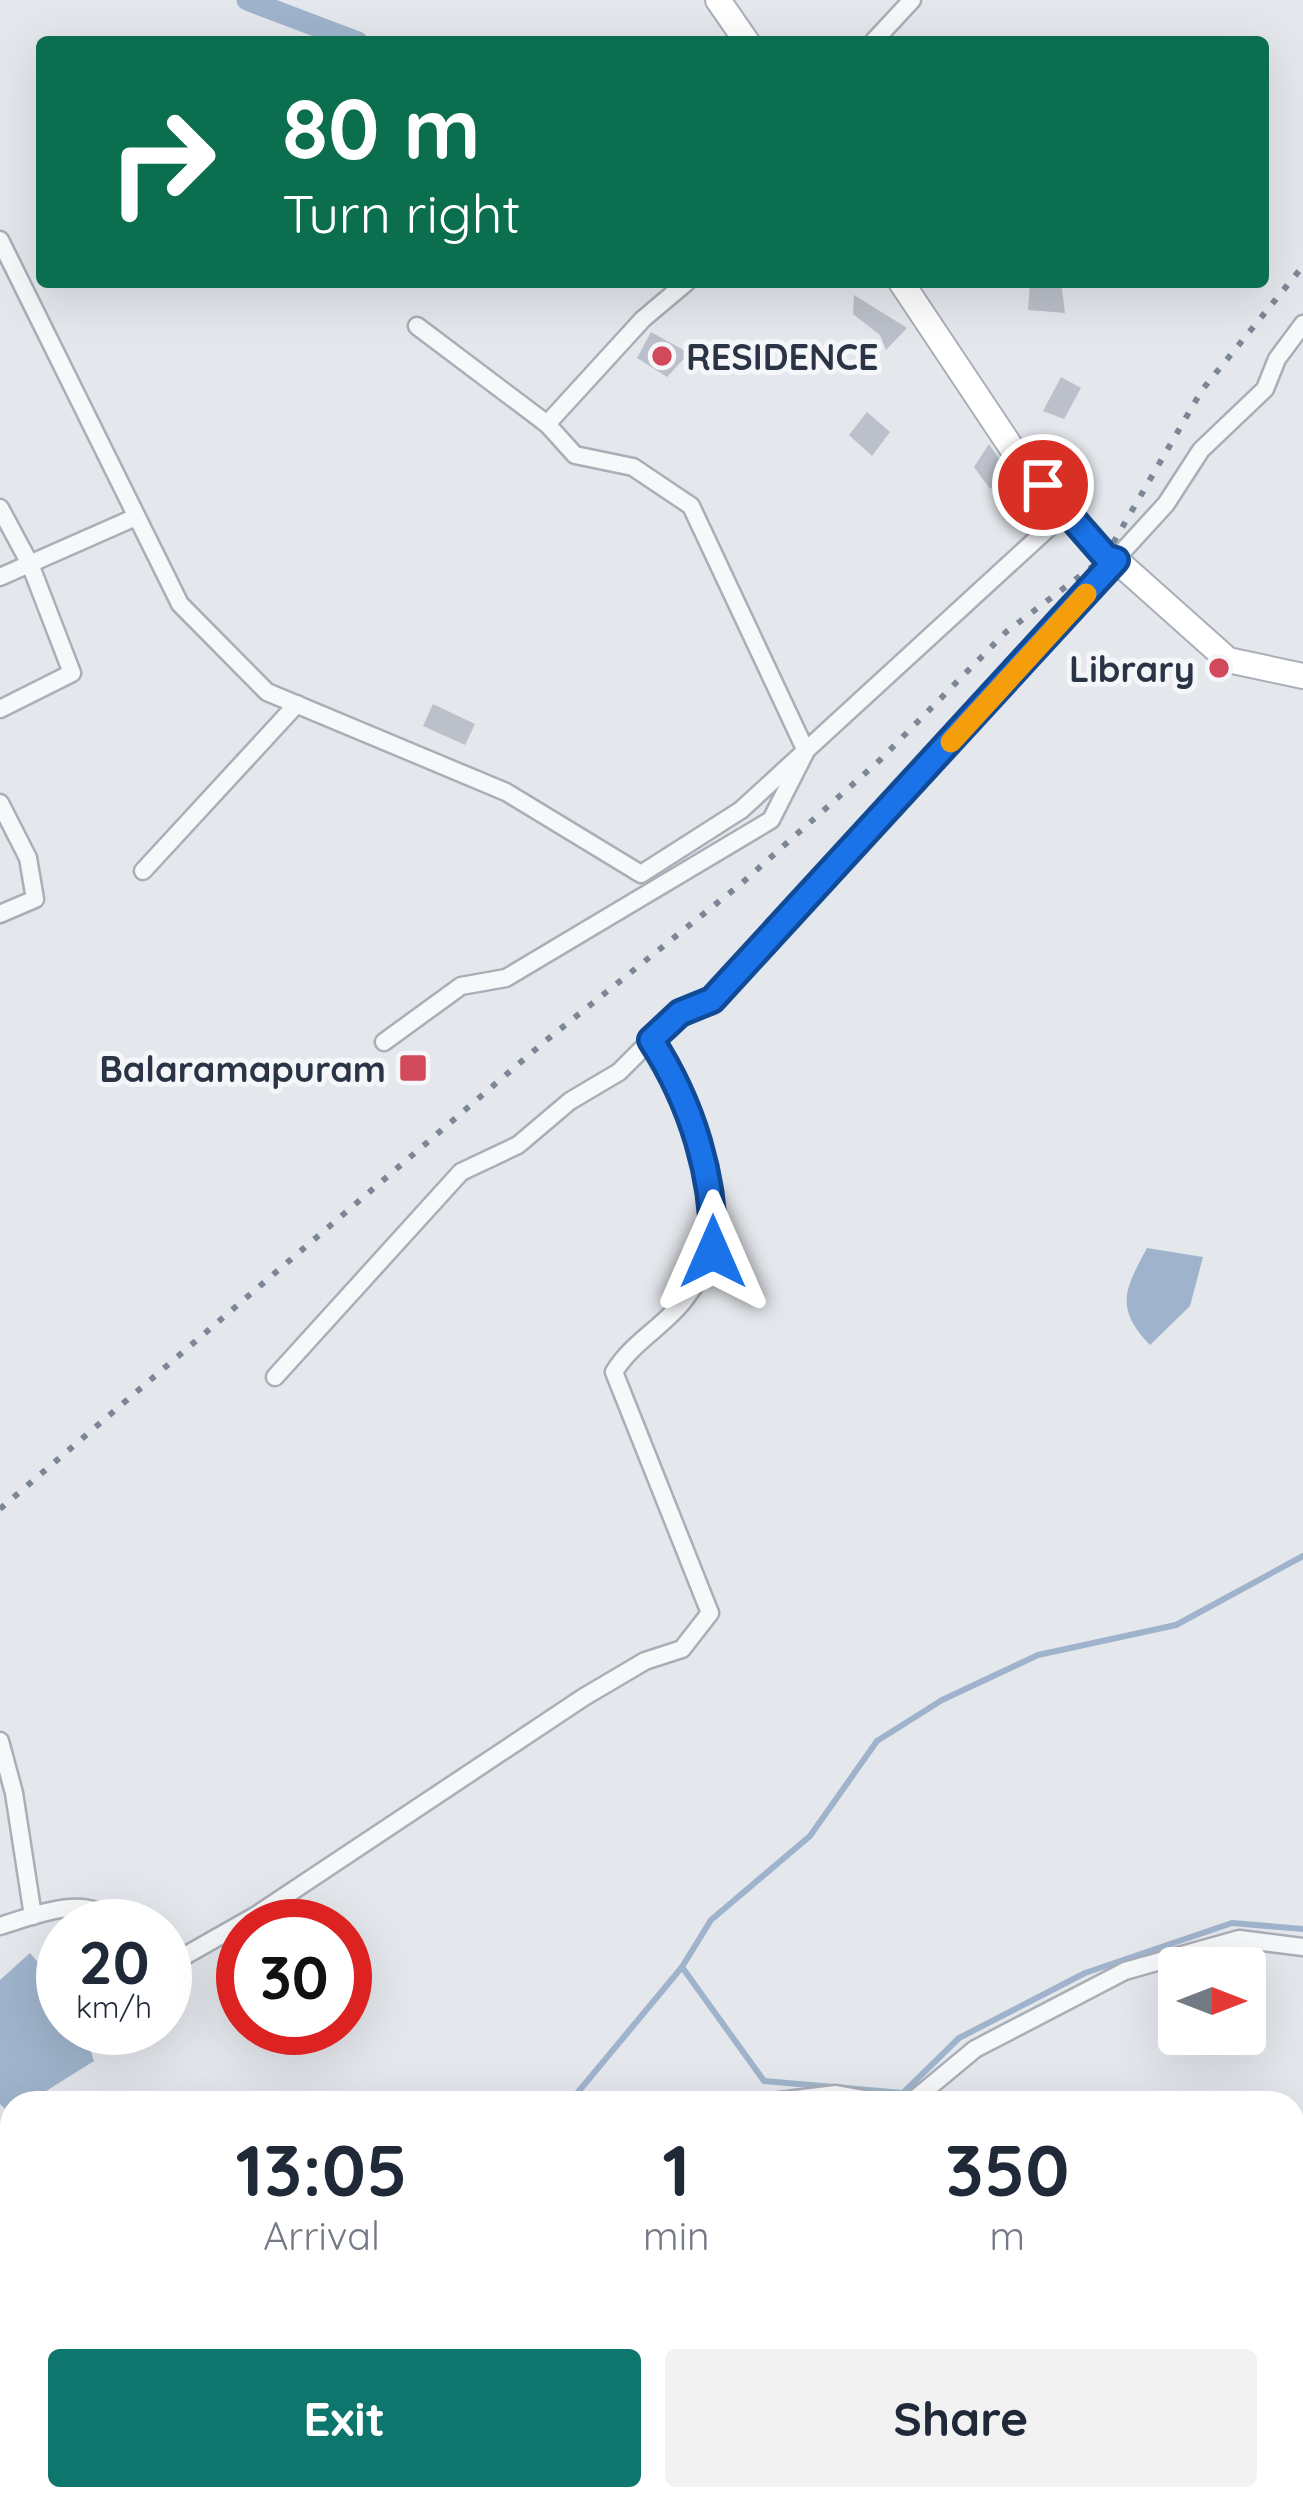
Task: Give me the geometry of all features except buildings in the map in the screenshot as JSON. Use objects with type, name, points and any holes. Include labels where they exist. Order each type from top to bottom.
[{"type":"main road","points":[[718,0],[745,35]]},
{"type":"main road","points":[[905,288],[1019,459],[1106,557],[1116,560],[1228,660],[1303,676]]},
{"type":"street","points":[[879,36],[912,0]]},
{"type":"street","points":[[0,240],[179,604],[267,692],[506,792],[641,874],[741,810],[1067,511]]},
{"type":"street","points":[[547,424],[643,319],[680,288]]},
{"type":"street","points":[[275,1377],[461,1172],[518,1145],[570,1101],[620,1072],[680,1013],[712,1000],[1166,504],[1201,450],[1265,389],[1277,359],[1303,324]]},
{"type":"street","points":[[417,326],[547,424],[575,455],[633,467],[691,506],[806,751]]},
{"type":"street","points":[[0,508],[30,564],[72,673],[0,710]]},
{"type":"street","points":[[0,577],[136,517]]},
{"type":"street","points":[[143,872],[297,704]]},
{"type":"street","points":[[384,1042],[461,986],[506,977],[526,967],[771,820],[806,751]]},
{"type":"street","points":[[0,802],[28,858],[34,899],[0,914]]},
{"type":"street","points":[[192,1952],[256,1916],[584,1696],[645,1661],[682,1648],[710,1613],[614,1372],[631,1345],[684,1302],[713,1252],[715,1199],[706,1166],[667,1064],[651,1040]]},
{"type":"street","points":[[0,1741],[14,1793],[33,1916]]},
{"type":"street","points":[[0,1926],[36,1915]]},
{"type":"street","points":[[924,2091],[975,2048],[1126,1971],[1239,1939],[1303,1947]]},
{"type":"water","points":[[1147,1248],[1203,1257],[1190,1306],[1150,1345],[1127,1309],[1129,1287]]},
{"type":"water","points":[[30,1953],[36,1960],[36,2055],[92,2055],[94,2061],[46,2091],[0,2091],[0,1980]]},
{"type":"waterway","points":[[247,0],[342,36]]},
{"type":"waterway","points":[[579,2091],[682,1967],[711,1920],[810,1836],[877,1741],[942,1700],[1038,1655],[1176,1625],[1303,1556]]},
{"type":"waterway","points":[[905,2091],[959,2038],[1085,1973],[1232,1923],[1303,1929]]},
{"type":"waterway","points":[[682,1967],[764,2081],[880,2091]]},
{"type":"railway","points":[[0,1509],[543,1043],[742,883],[880,760],[1006,632],[1105,557],[1202,390],[1303,266]]},
{"type":"slow traffic","points":[[951,742],[1086,594]]},
{"type":"place","name":"RESIDENCE","points":[[662,356]]},
{"type":"place","name":"Library","points":[[1219,668]]},
{"type":"place","name":"Balaramapuram","points":[[413,1068]]},
{"type":"route","points":[[713,1252],[715,1199],[706,1166],[667,1064],[651,1040],[680,1013],[712,1000],[1116,560],[1106,557],[1043,485]]}]
